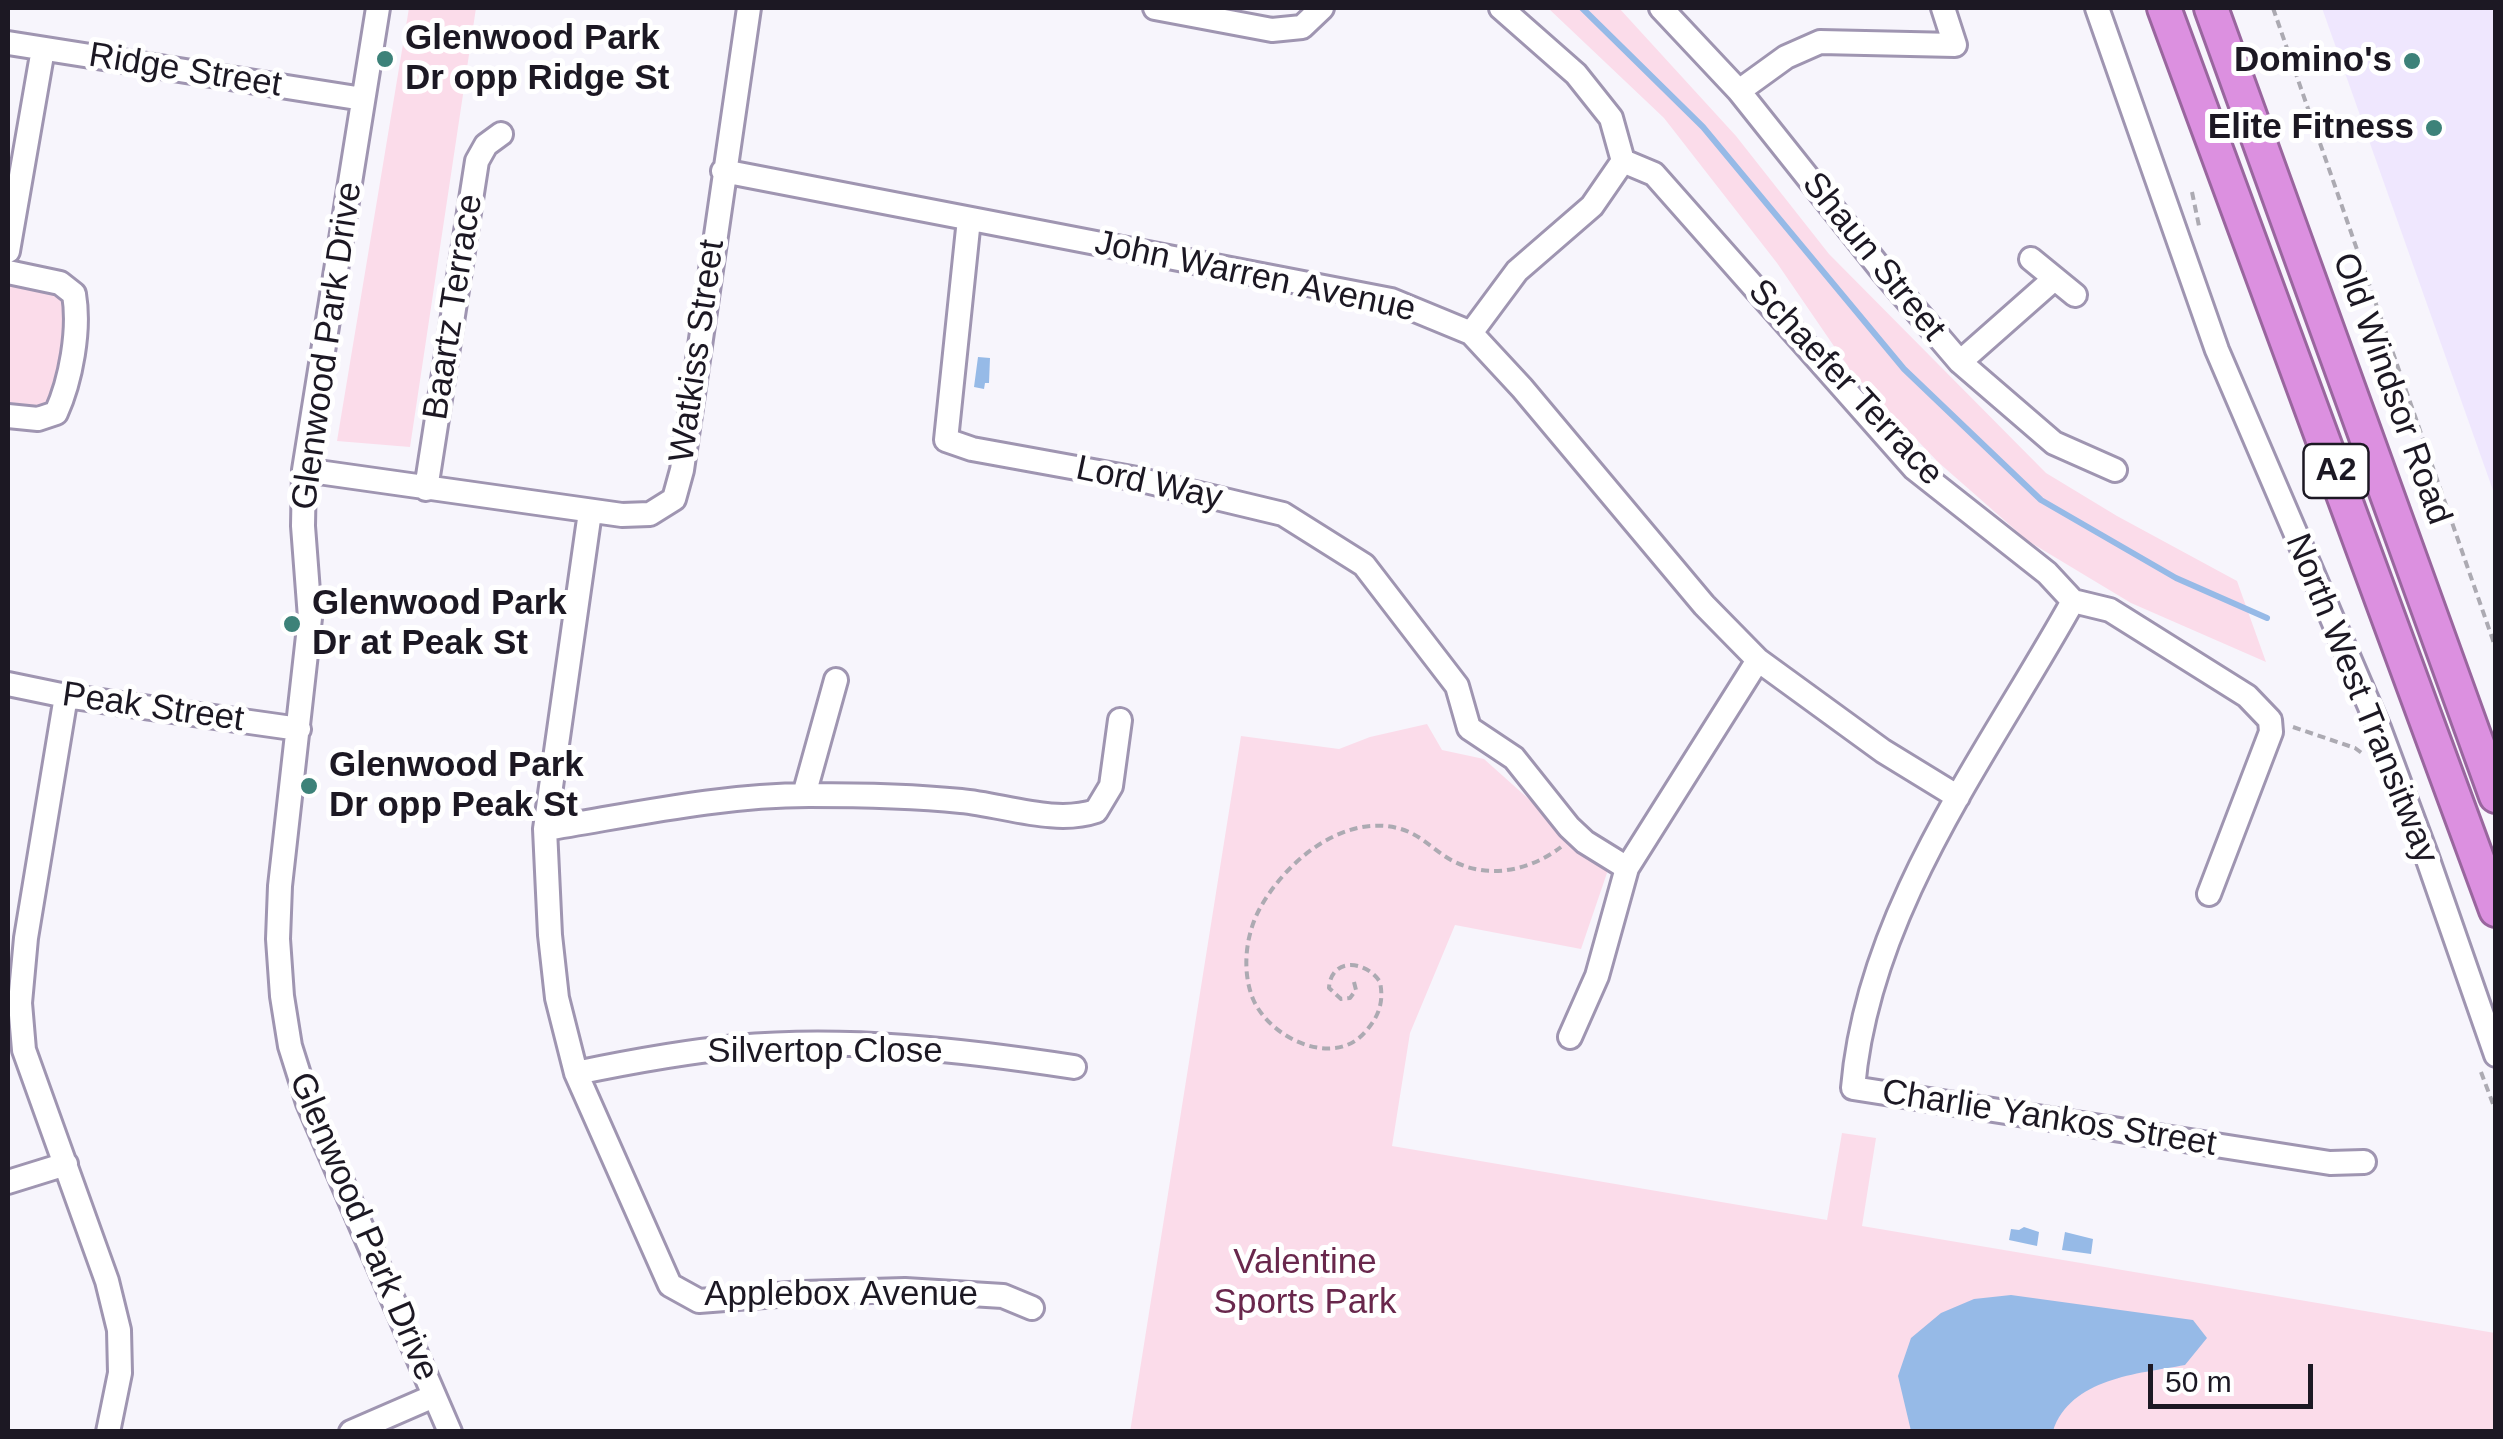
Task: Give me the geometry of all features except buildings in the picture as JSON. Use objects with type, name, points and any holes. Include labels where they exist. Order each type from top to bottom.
[{"type":"highway","name":"A2","points":[[2164,8],[2496,910]]},
{"type":"highway","name":"Old Windsor Road","points":[[2212,8],[2496,796]]},
{"type":"street","name":"Glenwood Park Drive","points":[[378,8],[304,470],[310,618],[280,886],[278,939],[282,996],[298,1074],[330,1158],[450,1432]]},
{"type":"street","name":"Watkiss Street","points":[[304,470],[590,512],[650,514],[674,499],[682,470],[749,8]]},
{"type":"street","points":[[1156,8],[1272,30],[1302,28],[1322,8]]},
{"type":"street","points":[[1471,332],[1517,271],[1592,206],[1623,161],[1611,118],[1576,74],[1502,8]]},
{"type":"street","name":"Shaun Street","points":[[1660,8],[1740,91],[1884,274],[1960,362],[2054,443],[2115,470]]},
{"type":"street","points":[[1740,91],[1786,57],[1820,42],[1955,44],[1942,8]]},
{"type":"street","name":"North West Transitway","points":[[2098,8],[2191,282],[2379,728],[2427,856],[2488,1062]]},
{"type":"street","name":"Ridge Street","points":[[8,43],[363,98]]},
{"type":"street","points":[[8,252],[44,49]]},
{"type":"street","name":"Baartz Terrace","points":[[426,489],[477,161],[486,145],[501,134]]},
{"type":"street","name":"Schaefer Terrace","points":[[1623,161],[1654,174],[1914,468],[2048,574],[2073,602]]},
{"type":"street","name":"John Warren Avenue","points":[[723,171],[1391,300],[1471,332],[1704,605],[1758,660],[1883,751],[1958,797]]},
{"type":"street","name":"Lord Way","points":[[969,219],[946,440],[972,449],[1137,478],[1283,514],[1364,565],[1457,686],[1469,728],[1514,758],[1577,835]]},
{"type":"street","points":[[2031,259],[2075,294]]},
{"type":"street","points":[[8,272],[60,283],[74,294],[77,314],[63,396],[56,413],[38,420],[8,416]]},
{"type":"street","points":[[1960,362],[2054,279]]},
{"type":"street","name":"Applebox Avenue","points":[[590,512],[545,829],[545,876],[556,998],[576,1073],[670,1285],[699,1302],[905,1290],[1003,1296],[1032,1308]]},
{"type":"street","points":[[2073,602],[2110,610],[2248,696],[2270,720],[2270,732],[2209,894]]},
{"type":"street","name":"Charlie Yankos Street","points":[[2073,602],[1958,797],[1890,934],[1866,998],[1853,1088],[2330,1163],[2364,1162]]},
{"type":"street","points":[[1570,1037],[1597,976],[1627,868],[1758,660]]},
{"type":"street","points":[[804,795],[836,680]]},
{"type":"street","name":"Peak Street","points":[[8,684],[66,696],[300,729]]},
{"type":"street","points":[[66,696],[17,936],[20,1002],[24,1050],[108,1280],[119,1330],[120,1373],[108,1432]]},
{"type":"street","points":[[545,829],[684,806],[804,795],[905,797],[1082,816],[1096,811],[1111,786],[1120,720]]},
{"type":"street","points":[[1577,835],[1627,868]]},
{"type":"street","name":"Silvertop Close","points":[[576,1073],[664,1055],[792,1044],[901,1046],[1074,1068]]},
{"type":"street","points":[[8,1182],[66,1164]]},
{"type":"street","points":[[351,1432],[434,1396]]},
{"type":"path","points":[[2273,8],[2496,649]]},
{"type":"path","points":[[2270,720],[2355,748],[2371,764]]},
{"type":"path","points":[[1354,982],[1356,990],[1350,998],[1341,998],[1329,988],[1330,976],[1336,971],[1350,964],[1361,965],[1380,982],[1382,1003],[1359,1040],[1339,1050],[1317,1048],[1288,1037],[1254,1001],[1246,949],[1256,915],[1288,867],[1314,848],[1332,837],[1359,830],[1400,828],[1422,838],[1455,862],[1514,871],[1554,852],[1577,835]]},
{"type":"path","points":[[2488,1062],[2496,1112]]},
{"type":"shaded area","points":[[2322,8],[2495,8],[2495,496]]},
{"type":"green space","points":[[409,8],[476,8],[410,447],[337,441]]},
{"type":"green space","points":[[1548,8],[1619,8],[1736,136],[1829,254],[2046,473],[2237,581],[2266,662],[2131,603],[2028,541],[1938,462],[1851,371],[1777,263],[1664,118]]},
{"type":"green space","points":[[8,272],[74,294],[56,413],[8,416]]},
{"type":"green space","name":"Valentine Sports Park","points":[[1427,724],[1442,750],[1484,759],[1608,870],[1581,949],[1455,925],[1410,1033],[1392,1146],[1827,1220],[1842,1133],[1876,1138],[1862,1226],[2495,1333],[2495,1431],[1130,1432],[1241,736],[1339,749],[1370,737]]},
{"type":"water","points":[[978,357],[990,358],[989,383],[985,383],[984,389],[974,387]]},
{"type":"water","points":[[2024,1227],[2039,1232],[2037,1246],[2009,1240],[2011,1229]]},
{"type":"water","points":[[2065,1232],[2093,1239],[2091,1254],[2062,1250]]},
{"type":"water","points":[[2011,1295],[2193,1320],[2207,1338],[2185,1365],[2127,1376],[2090,1389],[2062,1413],[2053,1431],[1911,1431],[1898,1376],[1911,1338],[1941,1313],[1974,1299]]},
{"type":"waterway","points":[[1582,8],[1703,127],[1904,369],[2041,500],[2176,578],[2267,618]]},
{"type":"place","name":"Glenwood Park Dr opp Ridge St","points":[[385,59]]},
{"type":"place","name":"Domino's","points":[[2412,61]]},
{"type":"place","name":"Elite Fitness","points":[[2434,128]]},
{"type":"place","name":"Glenwood Park Dr at Peak St","points":[[292,624]]},
{"type":"place","name":"Glenwood Park Dr opp Peak St","points":[[309,786]]}]
